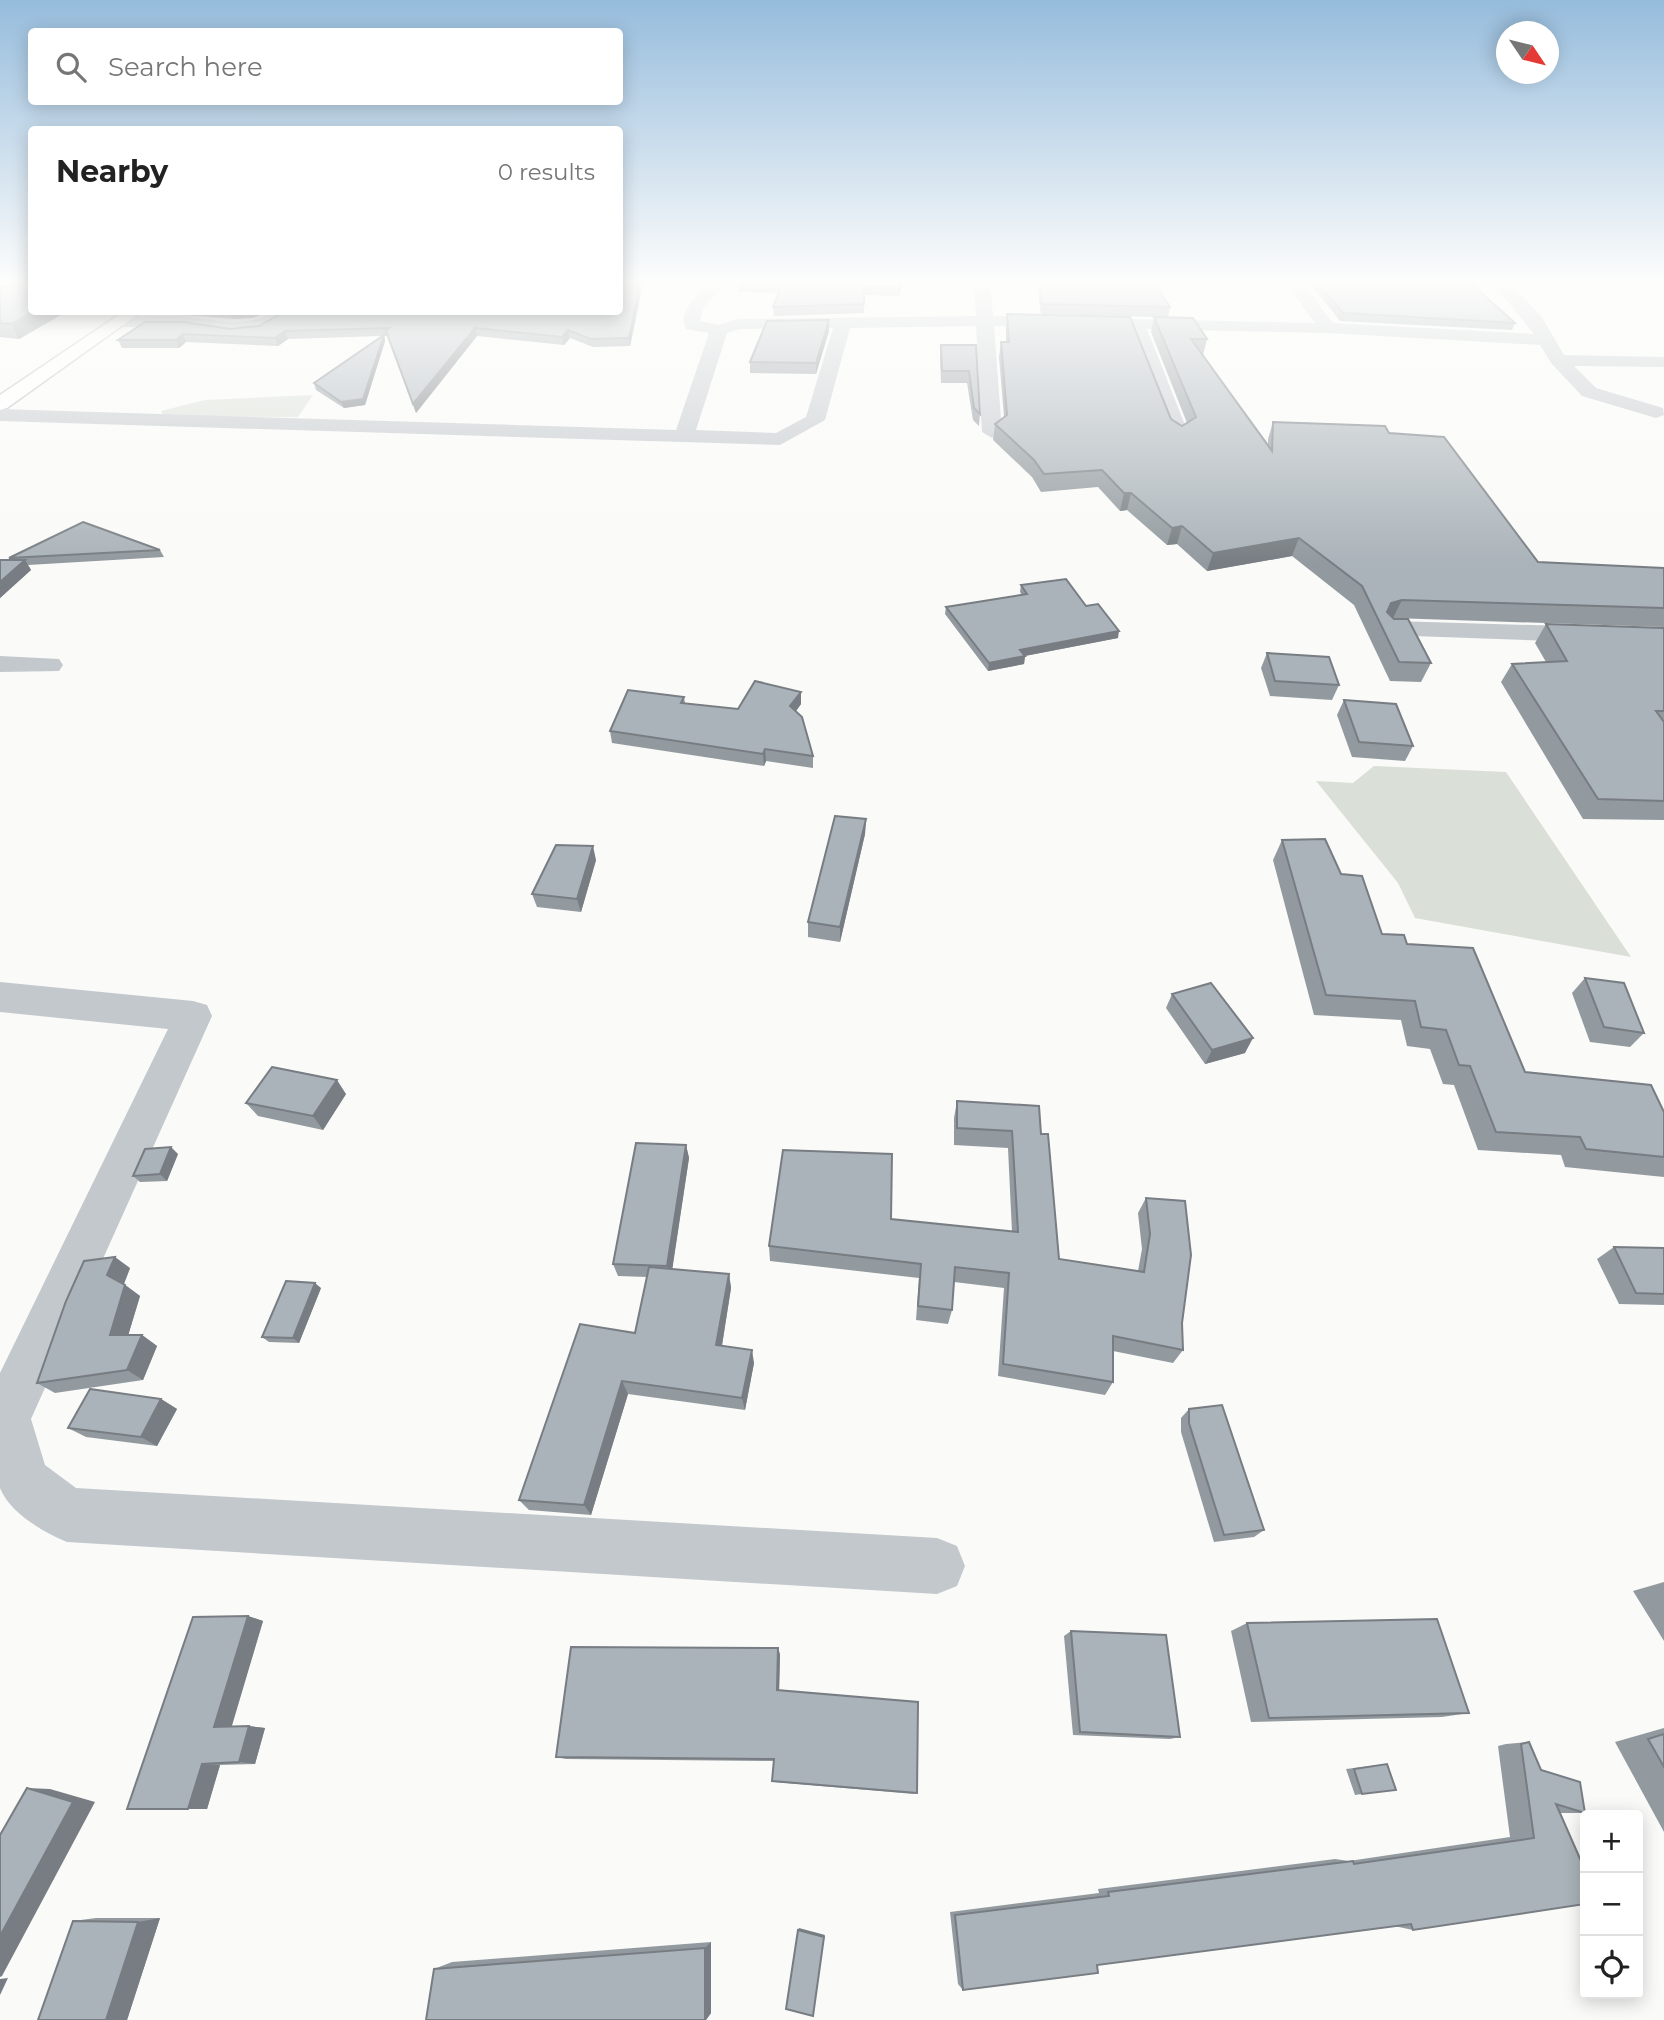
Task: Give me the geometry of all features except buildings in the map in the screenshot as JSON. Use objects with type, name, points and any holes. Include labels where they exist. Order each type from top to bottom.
[{"type":"main road","points":[[0,404],[42,375]]},
{"type":"street","points":[[683,438],[704,375]]},
{"type":"street","points":[[0,415],[780,439],[815,420],[828,375]]},
{"type":"street","points":[[988,375],[992,432]]},
{"type":"street","points":[[1156,375],[1179,435]]},
{"type":"street","points":[[1573,375],[1589,392],[1656,412]]},
{"type":"street","points":[[1394,629],[1664,638]]},
{"type":"street","points":[[0,664],[49,665]]},
{"type":"street","points":[[0,997],[193,1016],[5,1418],[24,1482],[67,1515],[937,1566]]},
{"type":"shaded area","points":[[313,395],[298,417],[164,416],[161,411],[205,400]]},
{"type":"shaded area","points":[[1374,766],[1506,772],[1631,957],[1415,918],[1398,883],[1316,781],[1353,783]]}]
